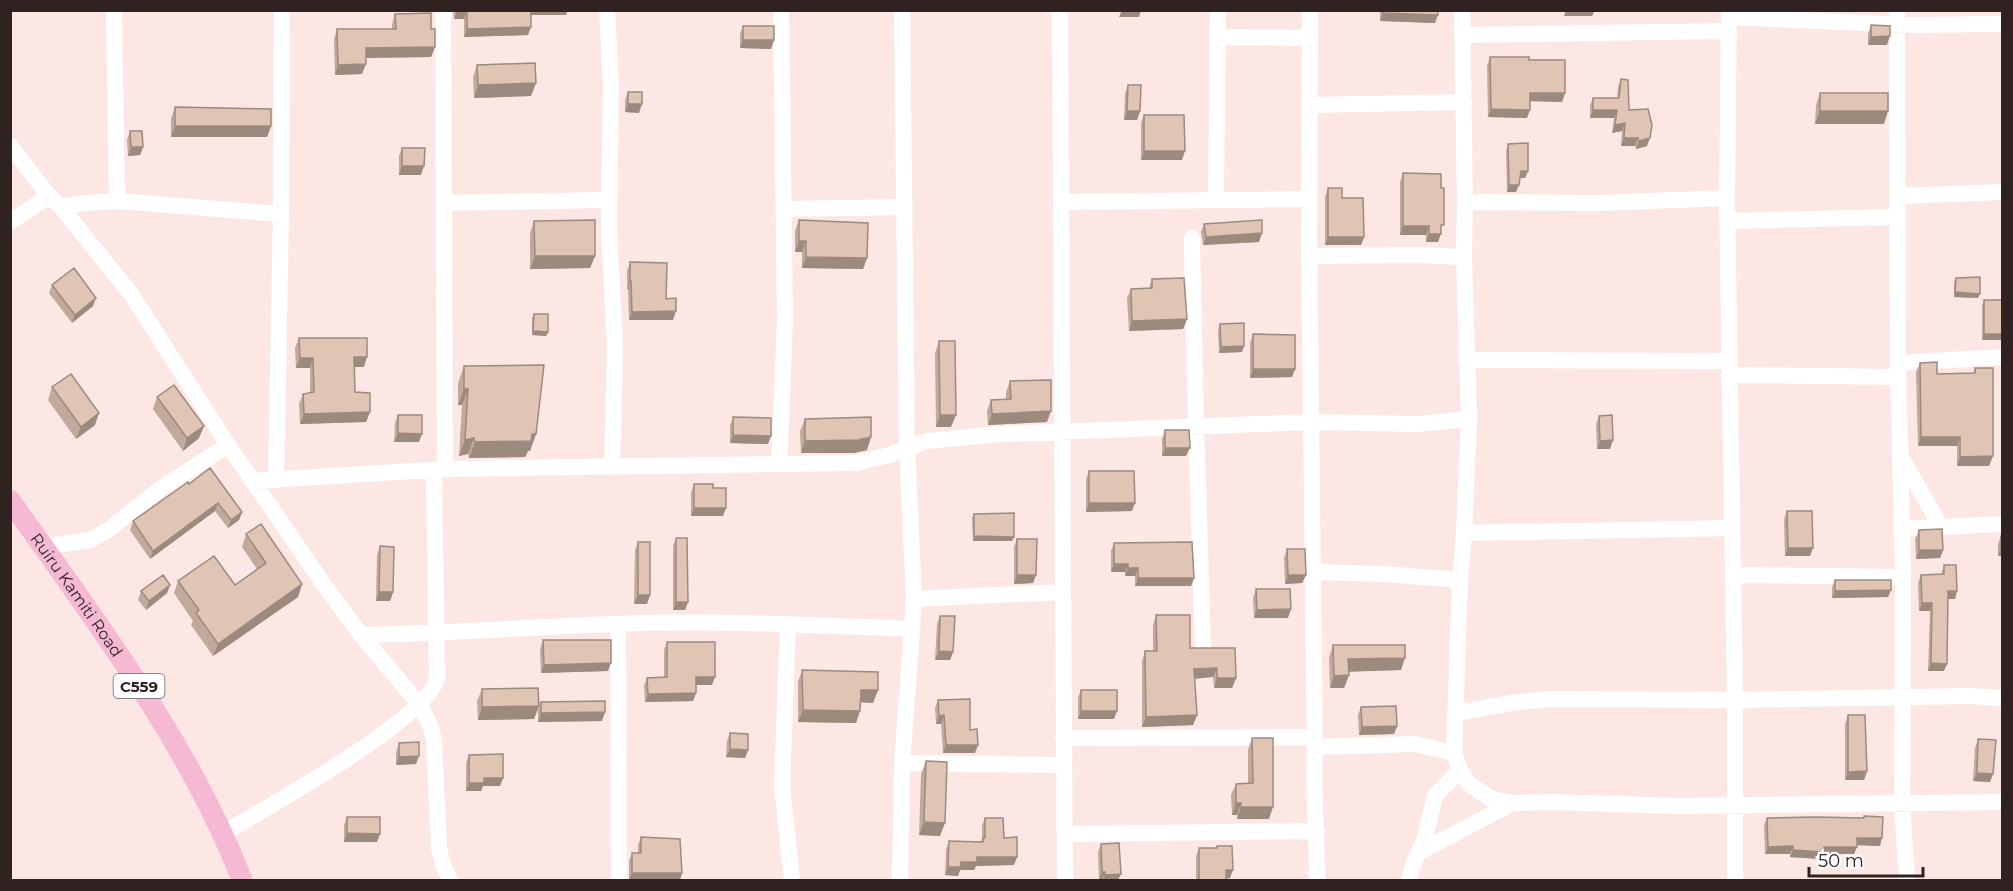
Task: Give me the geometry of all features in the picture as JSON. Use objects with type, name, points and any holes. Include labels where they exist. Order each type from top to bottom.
[{"type":"main road","name":"Ruiru Kamiti Road","points":[[10,500],[163,722],[224,832],[242,880]]},
{"type":"street","points":[[114,10],[117,201]]},
{"type":"street","points":[[276,480],[282,10]]},
{"type":"street","points":[[224,832],[345,760],[394,726],[419,704],[434,687],[437,679],[444,203],[443,10]]},
{"type":"street","points":[[607,10],[611,84],[609,200],[615,348],[612,466]]},
{"type":"street","points":[[779,464],[785,321],[781,10]]},
{"type":"street","points":[[900,880],[902,763],[914,599],[907,447],[902,10]]},
{"type":"street","points":[[1060,10],[1065,880]]},
{"type":"street","points":[[1216,200],[1218,10]]},
{"type":"street","points":[[1310,10],[1309,256],[1315,742],[1313,784],[1317,831],[1317,880]]},
{"type":"street","points":[[1462,10],[1466,202],[1464,257],[1469,419],[1454,753],[1460,770],[1469,784],[1492,799],[1513,803],[1734,806],[2002,802]]},
{"type":"street","points":[[1463,35],[1729,20],[1898,17],[2002,24]]},
{"type":"street","points":[[1898,17],[1898,370],[1903,577],[1902,803],[1907,880]]},
{"type":"street","points":[[1729,20],[1726,198],[1735,700],[1735,880]]},
{"type":"street","points":[[1218,37],[1310,38]]},
{"type":"street","points":[[1311,105],[1464,102]]},
{"type":"street","points":[[10,145],[131,294],[228,445],[327,589],[361,635],[419,704],[430,725],[434,740],[439,848],[450,880]]},
{"type":"street","points":[[1898,196],[2002,192]]},
{"type":"street","points":[[1466,202],[1598,203],[1726,198]]},
{"type":"street","points":[[1062,202],[1310,199]]},
{"type":"street","points":[[444,203],[609,200]]},
{"type":"street","points":[[10,222],[55,202],[117,201],[281,214]]},
{"type":"street","points":[[784,209],[905,207]]},
{"type":"street","points":[[1727,221],[1898,217]]},
{"type":"street","points":[[1192,238],[1203,646]]},
{"type":"street","points":[[1309,256],[1464,257]]},
{"type":"street","points":[[1466,360],[1729,368],[1898,370],[2002,357]]},
{"type":"street","points":[[252,481],[439,469],[855,463],[880,458],[927,441],[1001,435],[1196,425],[1311,422],[1418,424],[1469,419]]},
{"type":"street","points":[[43,547],[90,540],[108,530],[160,489],[228,445]]},
{"type":"street","points":[[1900,454],[1941,527]]},
{"type":"street","points":[[1901,529],[2002,524]]},
{"type":"street","points":[[1464,533],[1732,528]]},
{"type":"street","points":[[1313,572],[1384,574],[1460,580]]},
{"type":"street","points":[[1733,575],[1903,577]]},
{"type":"street","points":[[914,599],[1063,592]]},
{"type":"street","points":[[361,635],[436,634],[618,624],[789,624],[912,629]]},
{"type":"street","points":[[618,624],[619,880]]},
{"type":"street","points":[[789,624],[782,786],[792,880]]},
{"type":"street","points":[[1455,713],[1550,699],[2002,698]]},
{"type":"street","points":[[1064,738],[1414,744],[1454,753]]},
{"type":"street","points":[[902,763],[1064,765]]},
{"type":"street","points":[[1409,880],[1424,842],[1435,796],[1460,770]]},
{"type":"street","points":[[1418,853],[1513,803]]},
{"type":"street","points":[[1065,834],[1317,831]]},
{"type":"building","points":[[457,10],[531,10],[531,27],[467,29],[467,11]]},
{"type":"building","points":[[1383,10],[1438,10],[1438,15],[1383,13]]},
{"type":"building","points":[[431,13],[431,29],[435,29],[435,47],[366,48],[366,64],[338,65],[337,29],[396,29],[395,14]]},
{"type":"building","points":[[1871,25],[1890,26],[1890,36],[1871,37]]},
{"type":"building","points":[[743,26],[774,26],[774,40],[743,40]]},
{"type":"building","points":[[1490,57],[1565,60],[1565,93],[1530,93],[1530,110],[1491,109]]},
{"type":"building","points":[[535,63],[536,83],[478,85],[477,65]]},
{"type":"building","points":[[1621,79],[1628,80],[1629,110],[1648,109],[1652,125],[1650,138],[1639,141],[1638,138],[1624,138],[1625,123],[1615,125],[1617,110],[1593,110],[1593,98],[1619,98]]},
{"type":"building","points":[[1128,85],[1141,85],[1140,111],[1127,111]]},
{"type":"building","points":[[628,92],[642,92],[642,104],[628,104]]},
{"type":"building","points":[[1820,93],[1888,93],[1888,111],[1820,111]]},
{"type":"building","points":[[175,107],[271,109],[271,126],[175,126]]},
{"type":"building","points":[[1144,115],[1184,115],[1185,151],[1144,151]]},
{"type":"building","points":[[130,131],[142,131],[143,147],[131,147]]},
{"type":"building","points":[[1528,143],[1528,171],[1521,171],[1519,185],[1509,185],[1508,144]]},
{"type":"building","points":[[402,148],[425,148],[424,166],[402,166]]},
{"type":"building","points":[[1403,173],[1441,174],[1441,188],[1444,188],[1444,225],[1441,225],[1441,234],[1429,234],[1429,226],[1403,226]]},
{"type":"building","points":[[1328,188],[1342,188],[1342,198],[1363,198],[1364,237],[1328,237]]},
{"type":"building","points":[[595,220],[595,256],[535,256],[534,221]]},
{"type":"building","points":[[799,220],[868,223],[867,258],[806,257],[806,241],[799,241]]},
{"type":"building","points":[[1262,220],[1262,233],[1206,237],[1204,224]]},
{"type":"building","points":[[630,262],[667,263],[666,299],[676,298],[676,311],[632,312]]},
{"type":"building","points":[[74,268],[96,298],[75,315],[52,285]]},
{"type":"building","points":[[1980,277],[1980,294],[1955,292],[1956,278]]},
{"type":"building","points":[[1184,278],[1187,319],[1132,321],[1131,289],[1152,288],[1152,279]]},
{"type":"building","points":[[1984,300],[2002,300],[2002,334],[1984,334]]},
{"type":"building","points":[[534,314],[548,314],[548,332],[533,331]]},
{"type":"building","points":[[1244,323],[1244,346],[1221,347],[1220,324]]},
{"type":"building","points":[[1253,334],[1295,335],[1295,369],[1253,369]]},
{"type":"building","points":[[299,338],[367,338],[367,357],[354,357],[355,392],[370,393],[370,412],[304,414],[303,394],[314,392],[313,358],[300,358]]},
{"type":"building","points":[[939,341],[955,341],[956,415],[940,415]]},
{"type":"building","points":[[1937,362],[1937,374],[1975,373],[1975,368],[1993,368],[1993,456],[1960,457],[1960,437],[1921,437],[1920,363]]},
{"type":"building","points":[[544,365],[536,434],[532,434],[531,441],[475,442],[474,438],[465,440],[468,389],[464,389],[464,366]]},
{"type":"building","points":[[71,374],[99,413],[81,427],[52,387]]},
{"type":"building","points":[[1051,380],[1051,411],[992,414],[991,400],[1011,399],[1010,381]]},
{"type":"building","points":[[174,385],[204,426],[187,438],[157,397]]},
{"type":"building","points":[[398,415],[422,415],[422,434],[398,433]]},
{"type":"building","points":[[1612,415],[1613,440],[1600,441],[1599,416]]},
{"type":"building","points":[[733,417],[771,418],[771,436],[733,435]]},
{"type":"building","points":[[871,417],[871,437],[858,440],[805,441],[805,419]]},
{"type":"building","points":[[1165,430],[1189,430],[1190,448],[1165,448]]},
{"type":"building","points":[[210,468],[242,512],[231,520],[218,503],[153,551],[133,521]]},
{"type":"building","points":[[1089,471],[1134,471],[1135,503],[1089,503]]},
{"type":"building","points":[[694,484],[713,484],[713,488],[726,488],[726,508],[694,508]]},
{"type":"building","points":[[1787,511],[1812,511],[1813,548],[1788,548]]},
{"type":"building","points":[[1014,513],[1014,537],[974,536],[974,514]]},
{"type":"building","points":[[261,524],[302,584],[218,644],[196,613],[199,610],[178,581],[214,556],[235,585],[266,563],[246,534]]},
{"type":"building","points":[[1942,529],[1943,550],[1919,550],[1919,530]]},
{"type":"building","points":[[676,538],[687,538],[688,602],[676,602]]},
{"type":"building","points":[[1017,539],[1037,539],[1036,575],[1017,575]]},
{"type":"building","points":[[638,542],[650,542],[650,595],[638,595]]},
{"type":"building","points":[[1192,542],[1194,578],[1138,578],[1138,568],[1128,568],[1128,564],[1114,564],[1114,543]]},
{"type":"building","points":[[380,546],[394,547],[393,592],[379,592]]},
{"type":"building","points":[[1287,549],[1305,549],[1306,575],[1288,575]]},
{"type":"building","points":[[1944,565],[1956,565],[1957,591],[1948,591],[1947,664],[1931,663],[1932,603],[1922,603],[1921,575],[1944,574]]},
{"type":"building","points":[[163,575],[170,585],[149,601],[141,591]]},
{"type":"building","points":[[1835,580],[1891,580],[1891,590],[1835,591]]},
{"type":"building","points":[[1256,589],[1290,589],[1291,609],[1257,610]]},
{"type":"building","points":[[1156,615],[1190,615],[1190,648],[1235,648],[1236,678],[1217,678],[1217,668],[1194,669],[1197,715],[1146,717],[1145,651],[1157,651]]},
{"type":"building","points":[[940,616],[955,616],[953,652],[939,651]]},
{"type":"building","points":[[543,640],[611,640],[611,663],[544,665]]},
{"type":"building","points":[[667,642],[715,642],[715,677],[696,677],[696,693],[648,694],[647,678],[667,677]]},
{"type":"building","points":[[1333,645],[1405,645],[1405,658],[1348,659],[1349,675],[1334,676]]},
{"type":"building","points":[[802,670],[878,672],[878,690],[861,690],[860,711],[803,710]]},
{"type":"building","points":[[538,688],[539,706],[482,707],[482,689]]},
{"type":"building","points":[[1081,690],[1117,690],[1117,711],[1081,711]]},
{"type":"building","points":[[970,699],[970,730],[977,729],[978,745],[946,745],[944,715],[939,716],[938,700]]},
{"type":"building","points":[[605,701],[605,712],[541,713],[541,702]]},
{"type":"building","points":[[1396,706],[1397,726],[1362,727],[1361,707]]},
{"type":"building","points":[[1848,715],[1865,715],[1867,771],[1848,772]]},
{"type":"building","points":[[730,733],[748,734],[748,750],[730,749]]},
{"type":"building","points":[[1252,738],[1273,738],[1273,807],[1241,807],[1241,803],[1236,803],[1236,784],[1253,783]]},
{"type":"building","points":[[1978,739],[1996,740],[1993,774],[1977,773]]},
{"type":"building","points":[[419,742],[419,756],[399,757],[399,743]]},
{"type":"building","points":[[503,754],[503,778],[484,778],[484,783],[469,783],[469,755]]},
{"type":"building","points":[[926,761],[947,762],[945,823],[924,822]]},
{"type":"building","points":[[1864,816],[1883,817],[1882,838],[1857,838],[1857,847],[1824,847],[1824,852],[1793,850],[1793,846],[1768,847],[1767,818],[1864,818]]},
{"type":"building","points":[[347,817],[380,817],[380,834],[347,833]]},
{"type":"building","points":[[985,818],[1003,818],[1004,838],[1017,837],[1017,857],[977,857],[977,862],[961,862],[961,867],[948,867],[949,841],[983,842]]},
{"type":"building","points":[[641,837],[680,839],[682,873],[632,873],[632,853],[641,853]]},
{"type":"building","points":[[1119,843],[1121,874],[1105,875],[1105,872],[1102,872],[1101,844]]},
{"type":"building","points":[[1217,846],[1232,846],[1233,870],[1226,870],[1226,880],[1199,880],[1199,848],[1217,848]]}]
